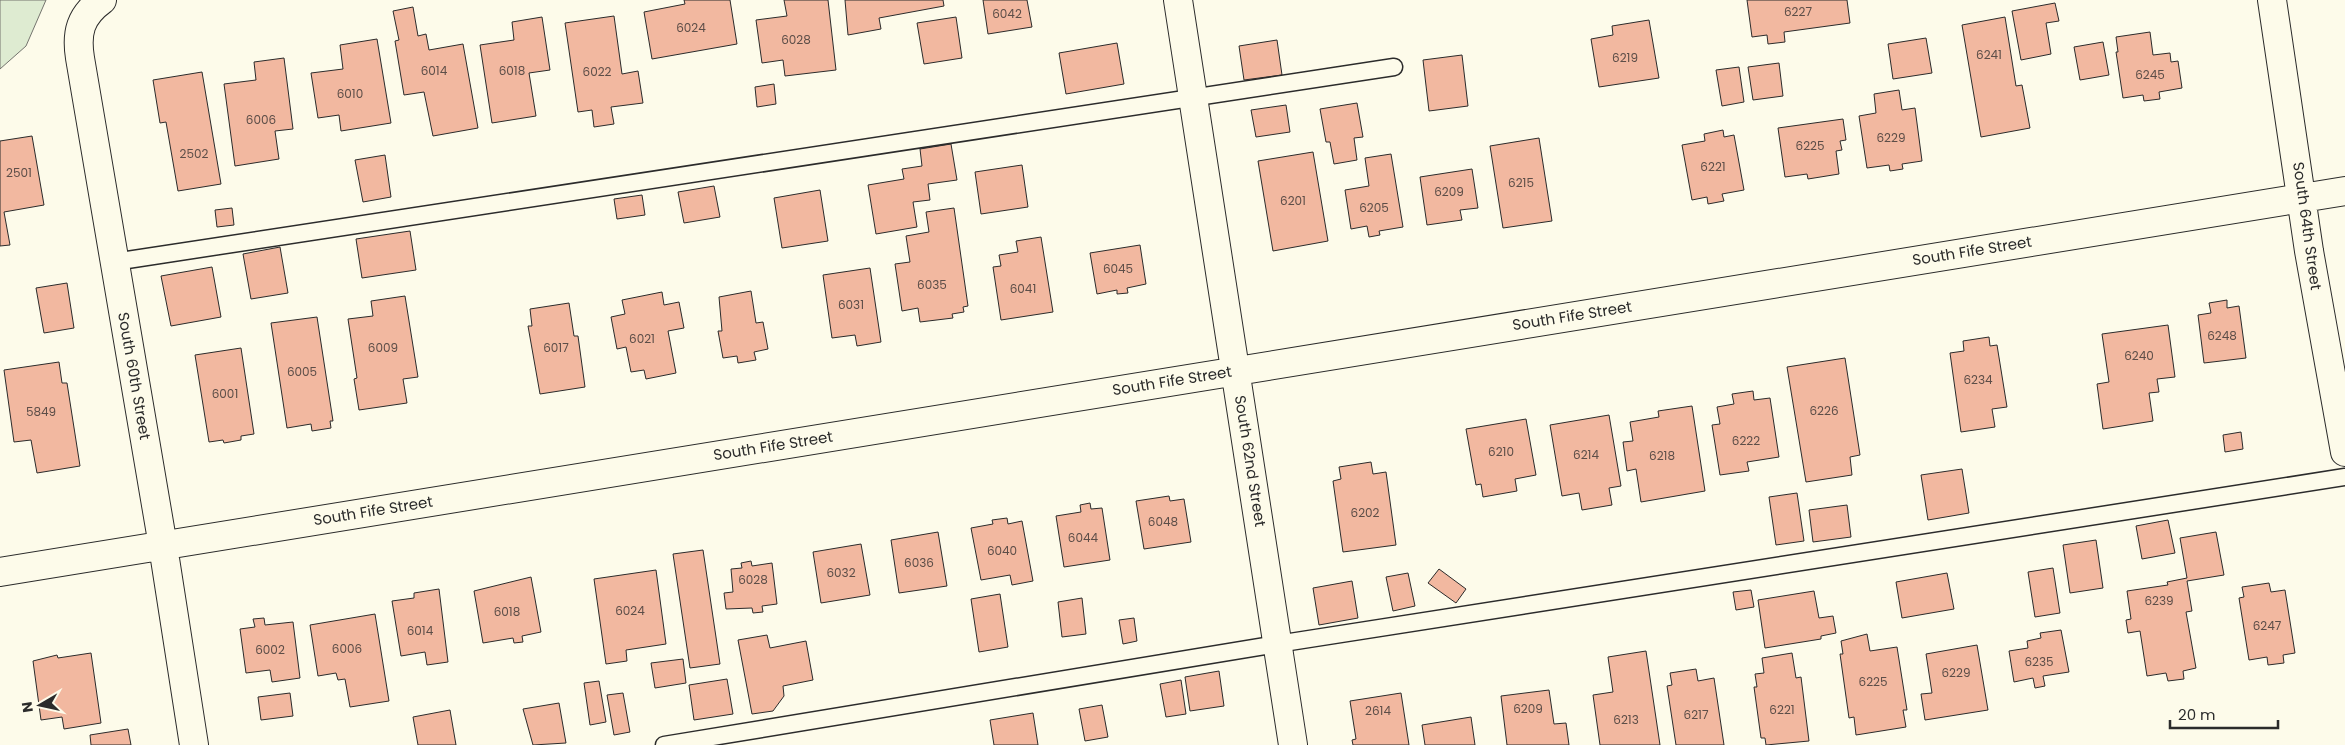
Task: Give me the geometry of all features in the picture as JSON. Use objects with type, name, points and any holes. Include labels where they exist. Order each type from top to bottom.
[{"type":"street","name":"South 62nd Street","points":[[1178,0],[1293,745]]},
{"type":"street","name":"South 64th Street","points":[[2272,0],[2303,198],[2309,251],[2345,452]]},
{"type":"street","name":"South 60th Street","points":[[96,5],[80,24],[77,40],[163,546],[194,745]]},
{"type":"street","name":"South Fife Street","points":[[0,572],[2345,191]]},
{"type":"lane","points":[[114,262],[1394,67]]},
{"type":"lane","points":[[664,745],[1277,644],[2345,477]]},
{"type":"green space","points":[[0,0],[46,0],[26,46],[0,69]]},
{"type":"building","points":[[684,0],[730,0],[737,44],[652,59],[644,12],[685,4]]},
{"type":"building","points":[[784,0],[828,0],[836,70],[785,76],[783,60],[762,63],[756,20],[787,16]]},
{"type":"building","points":[[845,0],[943,0],[944,6],[879,18],[881,29],[848,35]]},
{"type":"building","points":[[983,0],[1027,0],[1032,27],[988,34]]},
{"type":"building","points":[[1747,0],[1847,0],[1850,23],[1784,32],[1785,42],[1768,44],[1767,35],[1752,37]]},
{"type":"building","points":[[2055,3],[2059,21],[2046,23],[2051,54],[2021,60],[2012,11]]},
{"type":"building","points":[[413,7],[418,36],[426,34],[429,50],[463,44],[478,128],[433,136],[424,92],[404,95],[395,41],[399,40],[393,11]]},
{"type":"building","points":[[614,16],[622,74],[638,71],[643,103],[611,107],[614,124],[594,127],[592,110],[578,112],[565,23]]},
{"type":"building","points":[[542,17],[550,70],[529,73],[536,116],[492,123],[480,45],[514,40],[512,22]]},
{"type":"building","points":[[956,17],[962,58],[924,64],[917,23]]},
{"type":"building","points":[[2005,17],[2016,86],[2022,85],[2030,128],[1981,137],[1962,25]]},
{"type":"building","points":[[1649,20],[1659,78],[1599,87],[1591,39],[1613,35],[1612,26]]},
{"type":"building","points":[[2150,32],[2153,55],[2170,53],[2171,62],[2178,61],[2182,88],[2159,92],[2160,99],[2144,101],[2143,95],[2123,98],[2116,52],[2118,52],[2116,37]]},
{"type":"building","points":[[1926,38],[1932,73],[1893,79],[1888,44]]},
{"type":"building","points":[[377,39],[391,123],[341,131],[339,115],[318,118],[311,73],[343,69],[340,45]]},
{"type":"building","points":[[1277,40],[1282,75],[1244,80],[1239,46]]},
{"type":"building","points":[[2103,42],[2109,75],[2080,80],[2074,47]]},
{"type":"building","points":[[1117,43],[1124,84],[1066,94],[1059,53]]},
{"type":"building","points":[[1462,55],[1468,106],[1429,111],[1423,60]]},
{"type":"building","points":[[284,58],[293,129],[275,131],[279,159],[235,166],[224,84],[256,80],[254,62]]},
{"type":"building","points":[[1779,63],[1783,96],[1753,100],[1748,67]]},
{"type":"building","points":[[1739,67],[1744,102],[1722,106],[1716,70]]},
{"type":"building","points":[[202,72],[221,184],[178,191],[166,122],[160,123],[153,80]]},
{"type":"building","points":[[774,84],[776,104],[757,107],[755,87]]},
{"type":"building","points":[[1899,90],[1902,110],[1915,108],[1922,161],[1902,164],[1903,169],[1890,171],[1889,165],[1867,168],[1859,116],[1876,113],[1874,94]]},
{"type":"building","points":[[1357,103],[1363,137],[1354,138],[1357,160],[1334,164],[1330,142],[1326,142],[1320,109]]},
{"type":"building","points":[[1286,105],[1290,132],[1256,137],[1251,110]]},
{"type":"building","points":[[1843,119],[1846,140],[1840,141],[1842,150],[1836,151],[1839,174],[1808,179],[1807,174],[1785,177],[1778,128]]},
{"type":"building","points":[[1723,130],[1724,137],[1734,135],[1744,190],[1722,194],[1724,201],[1708,204],[1707,197],[1692,200],[1682,145],[1705,141],[1704,134]]},
{"type":"building","points":[[32,136],[44,205],[4,212],[10,245],[0,246],[0,141]]},
{"type":"building","points":[[1539,138],[1552,221],[1503,228],[1490,146]]},
{"type":"building","points":[[951,144],[957,180],[928,184],[930,200],[913,202],[917,227],[876,234],[868,185],[904,179],[902,169],[922,166],[920,149]]},
{"type":"building","points":[[1313,152],[1328,241],[1273,251],[1258,161]]},
{"type":"building","points":[[1391,154],[1403,227],[1379,231],[1380,235],[1369,237],[1367,226],[1351,229],[1345,190],[1369,186],[1365,158]]},
{"type":"building","points":[[385,155],[391,197],[363,202],[355,160]]},
{"type":"building","points":[[1022,165],[1028,207],[981,214],[975,172]]},
{"type":"building","points":[[1472,169],[1478,208],[1460,210],[1462,220],[1427,225],[1420,177]]},
{"type":"building","points":[[714,186],[720,217],[684,223],[678,192]]},
{"type":"building","points":[[820,190],[828,241],[782,248],[774,198]]},
{"type":"building","points":[[642,195],[645,215],[617,219],[614,199]]},
{"type":"building","points":[[232,208],[234,225],[217,227],[215,210]]},
{"type":"building","points":[[954,208],[968,306],[963,307],[964,312],[952,314],[953,318],[920,322],[918,308],[902,311],[895,264],[910,262],[906,236],[929,232],[926,212]]},
{"type":"building","points":[[410,231],[416,270],[362,278],[356,239]]},
{"type":"building","points":[[1041,237],[1053,312],[1001,320],[993,267],[1001,266],[999,255],[1018,252],[1016,241]]},
{"type":"building","points":[[1140,245],[1146,284],[1127,288],[1128,293],[1117,294],[1117,290],[1097,294],[1090,253]]},
{"type":"building","points":[[280,247],[288,293],[251,299],[243,254]]},
{"type":"building","points":[[212,267],[221,317],[171,326],[161,276]]},
{"type":"building","points":[[870,268],[881,342],[857,346],[855,335],[832,338],[823,275]]},
{"type":"building","points":[[67,283],[74,328],[44,333],[36,288]]},
{"type":"building","points":[[751,291],[756,323],[763,322],[768,349],[754,352],[756,360],[738,363],[737,356],[723,358],[718,331],[722,331],[719,297]]},
{"type":"building","points":[[662,292],[664,305],[679,302],[684,328],[668,331],[676,373],[646,379],[644,370],[631,372],[626,347],[617,349],[611,317],[625,314],[622,300]]},
{"type":"building","points":[[405,296],[418,377],[403,379],[407,403],[359,410],[354,379],[357,378],[348,319],[373,316],[371,301]]},
{"type":"building","points":[[2227,300],[2227,308],[2239,306],[2246,358],[2204,363],[2198,315],[2211,313],[2209,303]]},
{"type":"building","points":[[569,303],[574,336],[578,336],[585,387],[540,394],[528,326],[532,326],[530,309]]},
{"type":"building","points":[[317,317],[333,421],[330,421],[331,428],[312,431],[311,424],[287,428],[271,323]]},
{"type":"building","points":[[2168,325],[2175,377],[2157,379],[2159,392],[2149,393],[2153,421],[2103,429],[2097,384],[2109,382],[2102,334]]},
{"type":"building","points":[[1989,337],[1990,346],[1997,345],[2007,407],[1992,409],[1995,427],[1961,432],[1950,353],[1964,351],[1963,341]]},
{"type":"building","points":[[241,348],[254,434],[241,436],[241,440],[224,443],[223,440],[209,442],[195,355]]},
{"type":"building","points":[[1845,358],[1860,455],[1850,457],[1852,475],[1806,482],[1787,367]]},
{"type":"building","points":[[59,362],[62,383],[67,383],[80,466],[37,473],[31,440],[14,442],[4,370]]},
{"type":"building","points":[[1753,391],[1754,400],[1770,398],[1779,457],[1747,462],[1749,471],[1720,475],[1712,425],[1720,424],[1717,407],[1734,404],[1732,394]]},
{"type":"building","points":[[1692,406],[1705,491],[1641,502],[1636,469],[1627,471],[1623,442],[1633,441],[1630,422],[1659,417],[1658,411]]},
{"type":"building","points":[[1609,415],[1621,486],[1609,488],[1612,505],[1582,510],[1579,493],[1562,496],[1550,425]]},
{"type":"building","points":[[1526,419],[1536,475],[1515,479],[1517,491],[1483,497],[1481,484],[1476,485],[1466,429]]},
{"type":"building","points":[[2241,432],[2243,449],[2225,452],[2223,435]]},
{"type":"building","points":[[1371,462],[1373,474],[1386,472],[1396,545],[1343,552],[1333,481],[1341,479],[1339,467]]},
{"type":"building","points":[[1962,469],[1969,513],[1928,520],[1921,475]]},
{"type":"building","points":[[1797,493],[1804,541],[1776,545],[1769,497]]},
{"type":"building","points":[[1169,496],[1170,501],[1184,499],[1191,542],[1144,549],[1136,501]]},
{"type":"building","points":[[1090,503],[1091,509],[1102,508],[1110,560],[1064,567],[1056,516],[1081,512],[1080,505]]},
{"type":"building","points":[[1847,505],[1851,537],[1813,542],[1809,510]]},
{"type":"building","points":[[1007,518],[1008,524],[1022,521],[1033,581],[1012,585],[1010,575],[981,580],[971,528],[993,524],[992,520]]},
{"type":"building","points":[[2168,520],[2175,553],[2142,559],[2136,526]]},
{"type":"building","points":[[938,532],[947,586],[899,593],[891,540]]},
{"type":"building","points":[[2216,532],[2224,575],[2187,581],[2192,611],[2186,612],[2196,668],[2183,671],[2184,679],[2168,681],[2166,673],[2147,676],[2140,631],[2128,633],[2126,620],[2131,619],[2127,591],[2168,585],[2167,582],[2187,578],[2180,538]]},
{"type":"building","points":[[2096,540],[2103,588],[2070,593],[2063,545]]},
{"type":"building","points":[[861,544],[870,595],[821,603],[813,552]]},
{"type":"building","points":[[703,550],[720,664],[690,668],[673,554]]},
{"type":"building","points":[[751,561],[752,566],[772,563],[777,604],[762,606],[763,612],[753,613],[752,608],[726,609],[724,593],[733,592],[731,569],[742,568],[741,563]]},
{"type":"building","points":[[2053,568],[2060,613],[2035,617],[2028,572]]},
{"type":"building","points":[[1439,569],[1466,589],[1456,603],[1428,583]]},
{"type":"building","points":[[656,570],[666,644],[626,650],[627,661],[606,664],[594,579]]},
{"type":"building","points":[[1408,573],[1415,606],[1393,611],[1386,577]]},
{"type":"building","points":[[1947,573],[1954,609],[1902,618],[1896,582]]},
{"type":"building","points":[[531,577],[541,632],[522,636],[523,642],[514,643],[513,638],[483,643],[474,591]]},
{"type":"building","points":[[1352,581],[1358,618],[1319,625],[1313,588]]},
{"type":"building","points":[[2269,583],[2271,592],[2285,590],[2295,653],[2283,655],[2284,663],[2268,665],[2267,657],[2249,660],[2239,598],[2244,597],[2242,587]]},
{"type":"building","points":[[439,589],[448,662],[427,665],[425,652],[401,656],[392,601],[414,598],[414,593]]},
{"type":"building","points":[[1751,590],[1754,607],[1736,610],[1733,592]]},
{"type":"building","points":[[1814,591],[1819,618],[1833,616],[1836,633],[1821,636],[1821,639],[1765,648],[1758,600]]},
{"type":"building","points":[[1000,594],[1008,647],[979,652],[971,599]]},
{"type":"building","points":[[1082,598],[1086,634],[1062,637],[1058,602]]},
{"type":"building","points":[[375,614],[389,701],[350,707],[345,679],[338,680],[336,673],[318,676],[310,625]]},
{"type":"building","points":[[264,618],[265,625],[293,622],[300,678],[272,682],[270,670],[246,673],[240,629],[255,627],[253,619]]},
{"type":"building","points":[[1134,618],[1137,641],[1123,644],[1119,620]]},
{"type":"building","points":[[2061,630],[2069,672],[2043,676],[2045,686],[2035,688],[2033,678],[2014,682],[2009,651],[2028,648],[2027,641],[2041,638],[2040,633]]},
{"type":"building","points":[[1867,634],[1870,651],[1897,647],[1907,710],[1903,710],[1906,727],[1856,735],[1854,717],[1849,718],[1840,654],[1843,654],[1841,641]]},
{"type":"building","points":[[767,635],[770,648],[806,641],[813,680],[783,686],[784,696],[773,711],[752,714],[738,640]]},
{"type":"building","points":[[1977,645],[1988,710],[1925,720],[1921,694],[1932,693],[1926,654]]},
{"type":"building","points":[[1646,651],[1660,745],[1600,745],[1593,695],[1613,692],[1608,657]]},
{"type":"building","points":[[91,653],[101,723],[64,729],[62,717],[41,720],[33,661],[57,655],[58,658]]},
{"type":"building","points":[[1792,653],[1796,678],[1801,677],[1809,741],[1766,745],[1765,738],[1761,738],[1754,687],[1757,687],[1755,674],[1764,673],[1762,658]]},
{"type":"building","points":[[683,659],[686,683],[655,688],[651,663]]},
{"type":"building","points":[[1696,669],[1698,681],[1714,678],[1724,745],[1676,745],[1667,686],[1672,685],[1670,673]]},
{"type":"building","points":[[1219,671],[1224,706],[1190,711],[1185,677]]},
{"type":"building","points":[[727,679],[733,714],[694,720],[689,685]]},
{"type":"building","points":[[1181,680],[1186,714],[1166,717],[1160,684]]},
{"type":"building","points":[[599,681],[606,722],[590,725],[584,683]]},
{"type":"building","points":[[1549,690],[1554,724],[1566,723],[1569,745],[1507,745],[1501,696]]},
{"type":"building","points":[[290,693],[293,716],[261,720],[258,697]]},
{"type":"building","points":[[623,693],[630,732],[614,735],[607,695]]},
{"type":"building","points":[[1401,693],[1409,745],[1353,745],[1352,740],[1356,739],[1350,701]]},
{"type":"building","points":[[559,703],[566,743],[533,745],[523,709]]},
{"type":"building","points":[[1102,705],[1108,737],[1085,741],[1079,709]]},
{"type":"building","points":[[450,710],[456,745],[418,745],[413,717]]},
{"type":"building","points":[[1033,713],[1038,745],[994,745],[990,720]]},
{"type":"building","points":[[1471,717],[1475,745],[1425,745],[1422,725]]},
{"type":"building","points":[[128,729],[131,745],[91,745],[90,735]]}]
